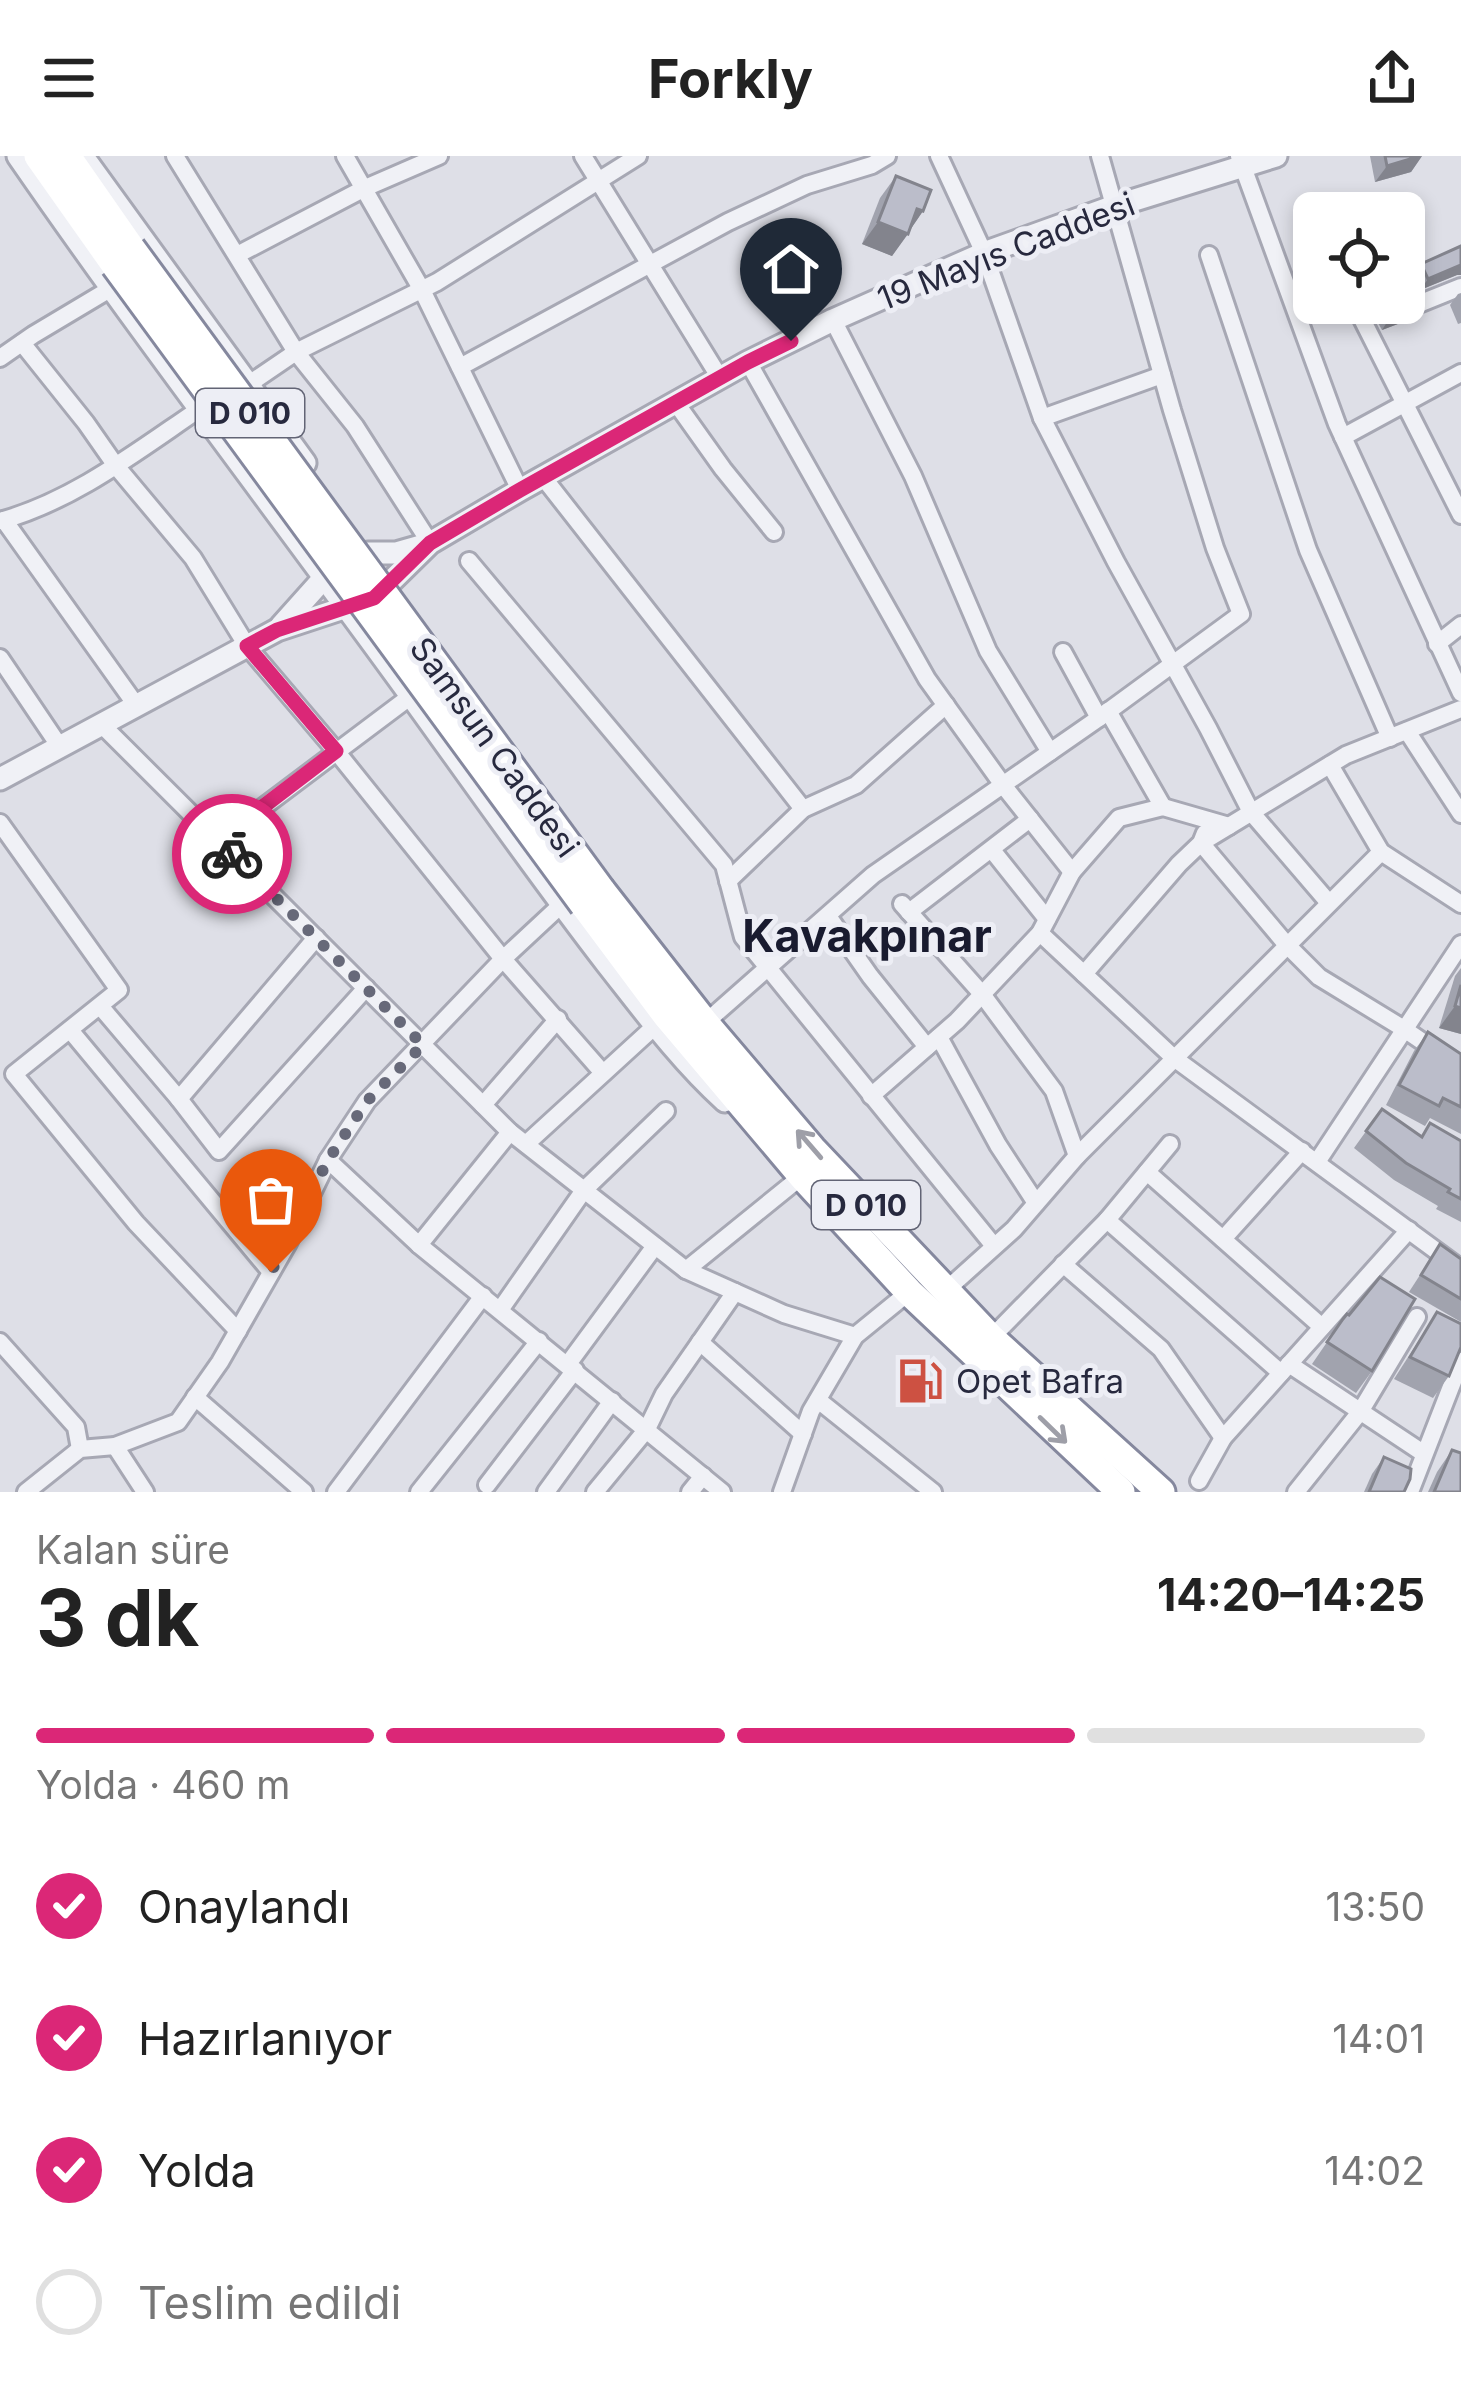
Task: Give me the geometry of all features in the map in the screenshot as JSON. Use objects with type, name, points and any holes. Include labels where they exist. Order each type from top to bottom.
[{"type":"highway","name":"D 010","points":[[38,156],[118,267],[364,581]]},
{"type":"highway","name":"D 010","points":[[67,156],[118,267]]},
{"type":"highway","name":"Samsun Caddesi","points":[[364,581],[666,1015],[802,1176],[909,1292],[1120,1492]]},
{"type":"highway","name":"Samsun Caddesi","points":[[582,900],[709,1019],[812,1149],[991,1339],[1161,1492]]},
{"type":"street","points":[[18,156],[118,267],[198,410],[323,579]]},
{"type":"street","points":[[83,156],[249,384],[364,581],[411,696],[582,900],[655,1026],[700,1078],[778,1148]]},
{"type":"street","points":[[176,156],[296,352],[355,426],[430,543]]},
{"type":"street","points":[[344,156],[422,290],[520,490]]},
{"type":"street","points":[[237,254],[439,156]]},
{"type":"street","points":[[583,156],[720,378]]},
{"type":"street","points":[[249,384],[296,352],[422,290],[638,156]]},
{"type":"street","points":[[460,367],[728,222],[807,185],[887,156]]},
{"type":"street","points":[[939,156],[984,253],[1042,418],[1116,562],[1251,812],[1329,903]]},
{"type":"street","points":[[323,579],[364,581],[604,873],[709,1019],[873,875],[1241,614],[1215,548],[1100,156]]},
{"type":"street","name":"19 Mayıs Caddesi","points":[[364,581],[407,563],[430,543],[520,490],[748,362],[833,320],[984,253],[1240,161],[1276,156]]},
{"type":"street","points":[[1240,161],[1343,437],[1461,693]]},
{"type":"street","points":[[1209,255],[1308,550],[1398,734],[1461,814]]},
{"type":"street","points":[[0,358],[118,267]]},
{"type":"street","points":[[1425,301],[1461,287]]},
{"type":"street","points":[[833,320],[913,476],[988,651],[1050,752]]},
{"type":"street","points":[[1363,324],[1461,514]]},
{"type":"street","points":[[22,343],[193,558],[247,646],[503,959],[603,1073]]},
{"type":"street","points":[[748,362],[927,679],[1072,872]]},
{"type":"street","points":[[1343,437],[1461,374]]},
{"type":"street","points":[[1042,418],[1162,375]]},
{"type":"street","points":[[676,403],[774,532]]},
{"type":"street","points":[[136,706],[2,520],[62,496],[116,466],[198,410]]},
{"type":"street","points":[[543,477],[803,809]]},
{"type":"street","name":"19 Mayıs Caddesi","points":[[364,581],[396,554],[430,543]]},
{"type":"street","points":[[470,561],[724,865],[743,937],[994,1246]]},
{"type":"street","points":[[323,579],[364,581]]},
{"type":"street","points":[[277,630],[323,579]]},
{"type":"street","points":[[0,778],[277,630],[324,613],[364,581]]},
{"type":"street","points":[[1437,644],[1461,625]]},
{"type":"street","points":[[1063,652],[1163,807]]},
{"type":"street","points":[[0,658],[60,747]]},
{"type":"street","points":[[218,841],[411,696]]},
{"type":"street","points":[[728,881],[803,809],[856,785],[946,705]]},
{"type":"street","points":[[1084,974],[1201,844],[1346,755],[1461,709]]},
{"type":"street","points":[[101,724],[510,1132],[686,1270],[784,1314],[855,1336]]},
{"type":"street","points":[[1330,765],[1381,852],[1461,904]]},
{"type":"street","points":[[872,1096],[982,994],[1044,926],[1072,872],[1119,818],[1163,807],[1228,826]]},
{"type":"street","points":[[1030,819],[905,908],[982,994],[1054,1091],[1077,1156]]},
{"type":"street","points":[[1201,844],[1210,821]]},
{"type":"street","points":[[0,823],[119,990],[7,1076],[238,1331]]},
{"type":"street","points":[[1201,844],[1319,977],[1461,1069]]},
{"type":"street","points":[[992,850],[1084,974],[1174,1058],[1461,1269]]},
{"type":"street","points":[[945,1291],[1381,852]]},
{"type":"street","points":[[26,1492],[80,1449],[115,1446],[178,1422],[238,1331],[328,1160],[367,1101],[503,959],[582,900]]},
{"type":"street","points":[[827,916],[933,1042],[1036,1203]]},
{"type":"street","points":[[179,1100],[316,938]]},
{"type":"street","points":[[1223,1239],[1310,1157],[1461,944]]},
{"type":"street","points":[[100,1006],[219,1151],[366,988]]},
{"type":"street","points":[[483,1105],[558,1019]]},
{"type":"street","points":[[526,1144],[655,1026]]},
{"type":"street","points":[[70,1030],[271,1272]]},
{"type":"street","points":[[500,1310],[584,1190],[666,1111]]},
{"type":"street","points":[[419,1245],[510,1132]]},
{"type":"street","points":[[991,1339],[1107,1220],[1170,1144]]},
{"type":"street","points":[[328,1160],[419,1245],[722,1492]]},
{"type":"street","points":[[1147,1172],[1322,1327]]},
{"type":"street","points":[[686,1270],[802,1176]]},
{"type":"street","points":[[1107,1220],[1285,1368],[1423,1454]]},
{"type":"street","points":[[1199,1480],[1222,1438],[1409,1230]]},
{"type":"street","points":[[487,1485],[655,1246]]},
{"type":"street","points":[[1063,1264],[1161,1349],[1222,1438]]},
{"type":"street","points":[[1362,1282],[1380,1294]]},
{"type":"street","points":[[596,1492],[647,1429],[664,1394],[735,1292]]},
{"type":"street","points":[[782,1492],[818,1400],[855,1336],[909,1292]]},
{"type":"street","points":[[336,1492],[483,1296]]},
{"type":"street","points":[[1296,1492],[1424,1321],[1399,1306]]},
{"type":"street","points":[[419,1492],[539,1341]]},
{"type":"street","points":[[0,1342],[76,1427],[80,1449]]},
{"type":"street","points":[[700,1342],[803,1434]]},
{"type":"street","points":[[0,1376],[17,1361]]},
{"type":"street","points":[[1409,1492],[1461,1361]]},
{"type":"street","points":[[195,1397],[304,1492]]},
{"type":"street","points":[[546,1492],[613,1400]]},
{"type":"street","points":[[818,1400],[933,1492]]},
{"type":"street","points":[[115,1446],[145,1492]]},
{"type":"street","points":[[690,1492],[703,1476]]},
{"type":"building","points":[[1385,156],[1420,156],[1387,166]]},
{"type":"building","points":[[896,176],[931,190],[923,211],[917,209],[908,234],[878,222]]},
{"type":"building","points":[[1461,246],[1461,265],[1428,279],[1425,262]]},
{"type":"building","points":[[1428,1032],[1461,1054],[1461,1107],[1443,1098],[1439,1106],[1399,1085]]},
{"type":"building","points":[[1382,1109],[1422,1137],[1430,1123],[1461,1141],[1461,1199],[1366,1131]]},
{"type":"building","points":[[1440,1244],[1461,1259],[1461,1299],[1421,1275]]},
{"type":"building","points":[[1380,1277],[1415,1299],[1372,1371],[1327,1342]]},
{"type":"building","points":[[1437,1312],[1461,1324],[1461,1347],[1449,1376],[1410,1357]]},
{"type":"building","points":[[1452,1450],[1461,1453],[1461,1492],[1434,1492]]},
{"type":"building","points":[[1384,1457],[1411,1469],[1404,1492],[1369,1492]]},
{"type":"way so far","points":[[232,854],[423,1045],[367,1101],[328,1160],[271,1272]]},
{"type":"place","name":"Opet Bafra","points":[[920,1381]]},
{"type":"district","name":"Kavakpınar","points":[[867,935]]},
{"type":"route","points":[[232,854],[218,841],[336,751],[247,646],[277,630],[374,598],[430,543],[791,341]]}]
